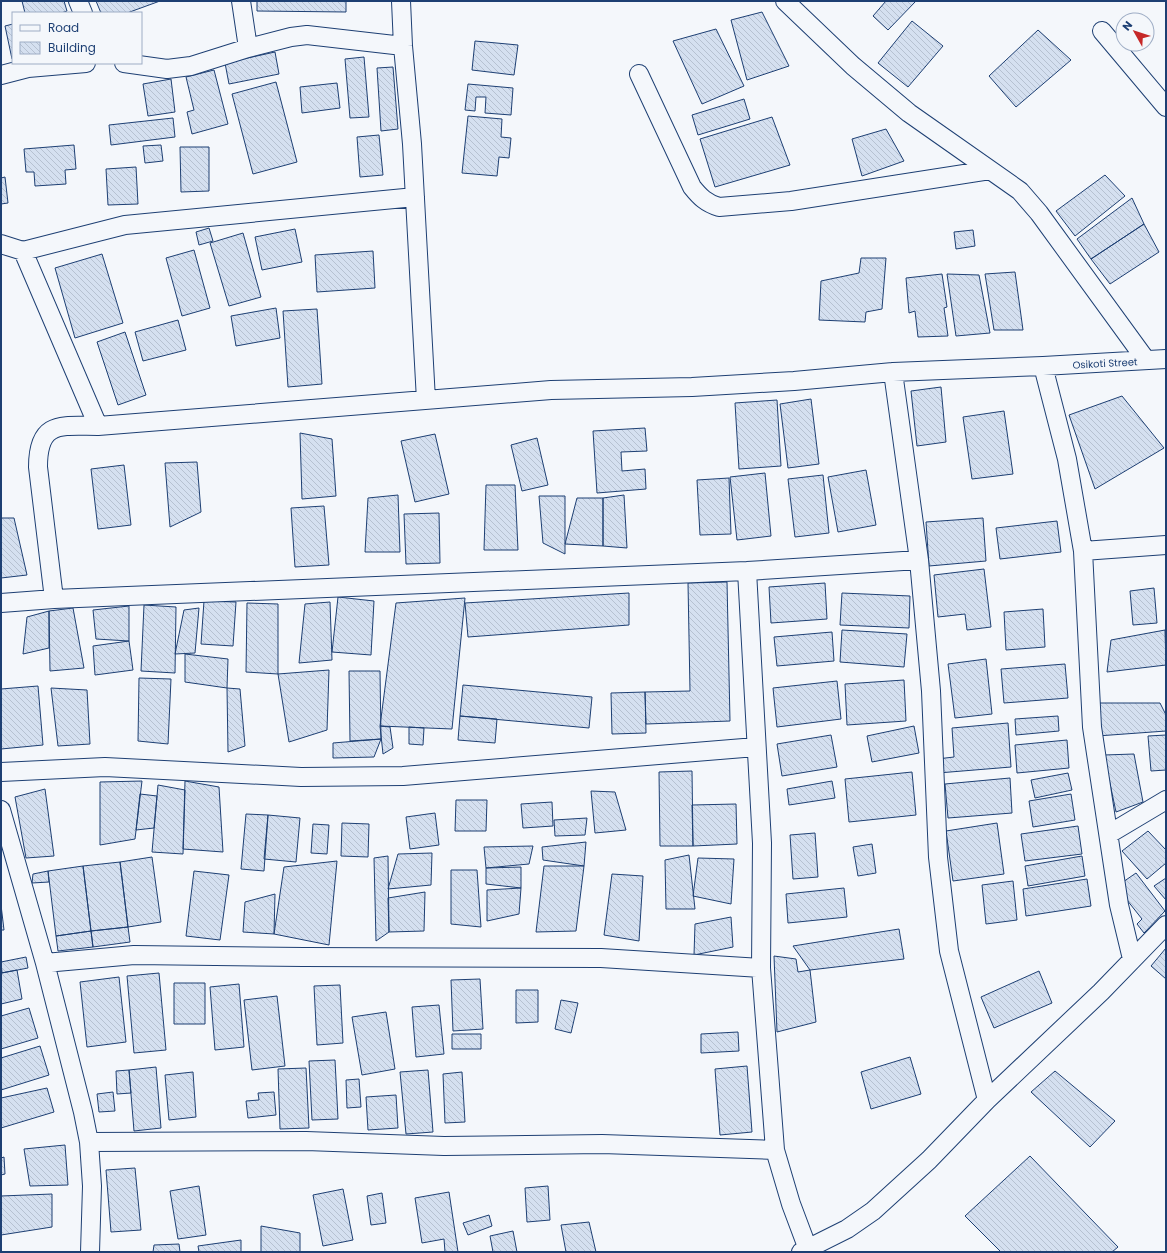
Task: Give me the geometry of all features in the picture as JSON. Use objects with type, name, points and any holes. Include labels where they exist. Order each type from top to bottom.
[{"type":"street","points":[[78,1],[83,12]]},
{"type":"street","points":[[241,1],[248,48]]},
{"type":"street","points":[[401,1],[403,46],[415,197],[426,400]]},
{"type":"street","points":[[785,1],[853,66],[909,114],[1020,191],[1039,213],[1146,360]]},
{"type":"street","points":[[1102,31],[1166,107]]},
{"type":"street","points":[[129,64],[167,69],[191,66],[248,48],[291,37],[307,35],[403,46]]},
{"type":"street","points":[[1,75],[28,68],[74,64]]},
{"type":"street","points":[[639,74],[692,187],[700,198],[719,207],[791,201],[990,170]]},
{"type":"street","points":[[1,244],[23,251],[125,225],[415,197]]},
{"type":"street","points":[[23,251],[98,426]]},
{"type":"street","name":"Osikoti Street","points":[[54,600],[38,467],[38,450],[44,437],[58,426],[98,426],[551,390],[692,387],[794,381],[893,372],[1166,359]]},
{"type":"street","points":[[1043,366],[1067,460],[1083,552],[1092,727],[1119,905],[1132,959]]},
{"type":"street","points":[[893,372],[919,560],[931,692],[938,857],[949,951],[987,1100]]},
{"type":"street","points":[[1083,552],[1166,545]]},
{"type":"street","points":[[1,603],[747,571],[919,560]]},
{"type":"street","points":[[747,571],[762,843],[761,968],[775,1150],[806,1251],[847,1229],[873,1211],[930,1160],[987,1100],[1101,992],[1166,925]]},
{"type":"street","points":[[1,772],[105,767],[301,777],[403,776],[756,747]]},
{"type":"street","points":[[1109,834],[1166,800]]},
{"type":"street","points":[[1,810],[45,963],[83,1112],[89,1142],[92,1186],[90,1252]]},
{"type":"street","points":[[45,963],[134,955],[602,958],[761,968]]},
{"type":"street","points":[[89,1142],[306,1141],[444,1146],[602,1144],[775,1150]]},
{"type":"building","points":[[22,1],[64,1],[67,11],[64,12],[25,12]]},
{"type":"building","points":[[96,1],[160,1],[130,12],[101,12]]},
{"type":"building","points":[[257,1],[346,1],[346,12],[257,11]]},
{"type":"building","points":[[886,1],[916,1],[888,30],[873,16]]},
{"type":"building","points":[[762,12],[789,66],[747,80],[731,20]]},
{"type":"building","points":[[912,21],[943,46],[908,87],[878,63]]},
{"type":"building","points":[[12,24],[12,59],[5,26]]},
{"type":"building","points":[[716,29],[744,86],[702,104],[673,41]]},
{"type":"building","points":[[1038,30],[1071,60],[1016,107],[989,76]]},
{"type":"building","points":[[475,41],[518,45],[514,75],[472,70]]},
{"type":"building","points":[[275,52],[279,74],[229,84],[225,63]]},
{"type":"building","points":[[364,57],[369,117],[350,118],[345,59]]},
{"type":"building","points":[[393,67],[398,129],[381,131],[377,68]]},
{"type":"building","points":[[214,70],[228,124],[192,134],[187,112],[194,110],[186,77]]},
{"type":"building","points":[[171,79],[175,112],[148,116],[143,84]]},
{"type":"building","points":[[276,82],[297,162],[253,174],[232,94]]},
{"type":"building","points":[[337,83],[340,108],[302,113],[300,87]]},
{"type":"building","points":[[468,84],[513,88],[511,115],[485,113],[486,97],[476,97],[475,111],[465,110]]},
{"type":"building","points":[[744,99],[750,119],[698,135],[692,115]]},
{"type":"building","points":[[468,116],[502,119],[501,137],[511,138],[509,158],[499,157],[497,176],[462,173]]},
{"type":"building","points":[[772,117],[790,165],[715,187],[700,139]]},
{"type":"building","points":[[173,118],[175,137],[111,145],[109,125]]},
{"type":"building","points":[[886,129],[904,161],[862,176],[852,139]]},
{"type":"building","points":[[379,135],[383,175],[360,177],[357,137]]},
{"type":"building","points":[[74,145],[76,169],[65,170],[66,184],[35,186],[34,172],[26,172],[24,149]]},
{"type":"building","points":[[161,145],[163,161],[145,163],[143,146]]},
{"type":"building","points":[[180,147],[209,147],[209,191],[181,192]]},
{"type":"building","points":[[136,167],[138,204],[108,205],[106,169]]},
{"type":"building","points":[[1105,175],[1125,196],[1075,236],[1056,211]]},
{"type":"building","points":[[5,177],[8,203],[1,204],[1,178]]},
{"type":"building","points":[[1132,198],[1144,224],[1091,259],[1077,239]]},
{"type":"building","points":[[1144,224],[1159,252],[1110,284],[1091,259]]},
{"type":"building","points":[[209,228],[213,241],[199,245],[196,232]]},
{"type":"building","points":[[295,229],[302,262],[262,270],[255,237]]},
{"type":"building","points":[[973,230],[975,246],[956,249],[954,232]]},
{"type":"building","points":[[243,233],[261,297],[229,306],[210,243]]},
{"type":"building","points":[[194,250],[210,308],[182,316],[166,258]]},
{"type":"building","points":[[373,251],[375,288],[317,292],[315,255]]},
{"type":"building","points":[[102,254],[123,323],[75,338],[55,268]]},
{"type":"building","points":[[861,258],[886,258],[882,309],[866,312],[865,322],[819,320],[821,281],[859,273]]},
{"type":"building","points":[[1015,272],[1023,330],[994,330],[985,274]]},
{"type":"building","points":[[942,274],[947,307],[944,308],[948,336],[918,337],[915,311],[909,313],[906,278]]},
{"type":"building","points":[[947,274],[979,275],[990,333],[956,336]]},
{"type":"building","points":[[276,308],[280,338],[236,346],[231,316]]},
{"type":"building","points":[[317,309],[322,384],[288,387],[283,311]]},
{"type":"building","points":[[178,320],[186,350],[143,361],[135,332]]},
{"type":"building","points":[[125,332],[146,395],[118,405],[97,342]]},
{"type":"building","points":[[941,387],[946,442],[917,446],[911,391]]},
{"type":"building","points":[[1122,396],[1164,448],[1095,489],[1069,415]]},
{"type":"building","points":[[811,399],[819,464],[788,468],[780,404]]},
{"type":"building","points":[[777,400],[781,466],[739,469],[735,403]]},
{"type":"building","points":[[1004,411],[1013,474],[972,479],[963,417]]},
{"type":"building","points":[[645,428],[647,451],[621,452],[622,471],[645,469],[646,489],[597,493],[593,431]]},
{"type":"building","points":[[300,433],[332,439],[336,496],[302,499]]},
{"type":"building","points":[[435,434],[449,494],[415,502],[401,441]]},
{"type":"building","points":[[537,438],[548,485],[522,491],[511,445]]},
{"type":"building","points":[[197,462],[201,512],[170,527],[165,463]]},
{"type":"building","points":[[124,465],[131,525],[98,529],[91,469]]},
{"type":"building","points":[[866,470],[876,525],[838,532],[828,477]]},
{"type":"building","points":[[765,473],[771,536],[737,540],[730,477]]},
{"type":"building","points":[[823,475],[829,533],[795,537],[788,479]]},
{"type":"building","points":[[729,478],[731,534],[700,535],[697,480]]},
{"type":"building","points":[[486,485],[515,485],[518,550],[484,550]]},
{"type":"building","points":[[398,495],[400,552],[365,552],[368,498]]},
{"type":"building","points":[[624,495],[627,548],[603,546],[603,498]]},
{"type":"building","points":[[539,496],[565,496],[565,554],[543,543]]},
{"type":"building","points":[[577,498],[603,498],[603,546],[565,544]]},
{"type":"building","points":[[324,506],[329,565],[295,567],[291,508]]},
{"type":"building","points":[[439,513],[440,563],[406,564],[404,514]]},
{"type":"building","points":[[1,518],[14,518],[27,575],[1,578]]},
{"type":"building","points":[[983,518],[986,561],[929,566],[926,522]]},
{"type":"building","points":[[1057,521],[1061,552],[1000,559],[996,528]]},
{"type":"building","points":[[984,569],[991,627],[967,630],[965,614],[938,617],[934,575]]},
{"type":"building","points":[[727,582],[730,721],[646,724],[645,692],[690,691],[688,583]]},
{"type":"building","points":[[825,583],[827,619],[771,623],[769,587]]},
{"type":"building","points":[[1154,588],[1157,623],[1133,625],[1130,591]]},
{"type":"building","points":[[629,593],[629,625],[468,637],[465,603]]},
{"type":"building","points":[[842,593],[910,596],[909,628],[840,625]]},
{"type":"building","points":[[338,597],[374,601],[371,655],[332,652]]},
{"type":"building","points":[[465,598],[452,729],[380,726],[396,603]]},
{"type":"building","points":[[204,601],[236,602],[233,646],[201,644]]},
{"type":"building","points":[[330,602],[332,660],[299,663],[305,604]]},
{"type":"building","points":[[247,603],[278,604],[278,674],[246,672]]},
{"type":"building","points":[[144,605],[176,607],[175,673],[141,671]]},
{"type":"building","points":[[129,606],[129,641],[96,639],[93,610]]},
{"type":"building","points":[[73,608],[84,668],[50,671],[49,611]]},
{"type":"building","points":[[199,608],[195,653],[175,654],[184,610]]},
{"type":"building","points":[[1043,609],[1045,647],[1006,650],[1004,612]]},
{"type":"building","points":[[49,611],[49,648],[23,654],[27,617]]},
{"type":"building","points":[[842,630],[907,634],[904,667],[840,662]]},
{"type":"building","points":[[1165,630],[1166,665],[1107,672],[1111,640]]},
{"type":"building","points":[[832,632],[834,661],[777,666],[774,637]]},
{"type":"building","points":[[129,641],[133,670],[95,675],[93,646]]},
{"type":"building","points":[[185,654],[228,659],[227,688],[185,682]]},
{"type":"building","points":[[986,659],[992,714],[955,718],[948,664]]},
{"type":"building","points":[[1065,664],[1068,698],[1004,703],[1001,669]]},
{"type":"building","points":[[329,670],[327,730],[289,742],[278,674]]},
{"type":"building","points":[[349,671],[380,671],[381,739],[350,741]]},
{"type":"building","points":[[139,678],[171,679],[168,744],[138,741]]},
{"type":"building","points":[[904,680],[906,721],[847,725],[845,684]]},
{"type":"building","points":[[837,681],[841,719],[777,727],[773,688]]},
{"type":"building","points":[[463,685],[592,697],[589,728],[460,716]]},
{"type":"building","points":[[38,686],[43,745],[1,749],[1,689]]},
{"type":"building","points":[[51,688],[87,690],[90,744],[58,746]]},
{"type":"building","points":[[227,688],[240,689],[245,746],[228,752]]},
{"type":"building","points":[[645,692],[646,733],[612,734],[611,693]]},
{"type":"building","points":[[1096,703],[1160,703],[1166,715],[1166,731],[1097,736]]},
{"type":"building","points":[[460,716],[497,719],[495,743],[458,740]]},
{"type":"building","points":[[1058,716],[1059,731],[1016,735],[1015,719]]},
{"type":"building","points":[[1008,723],[1011,767],[938,773],[937,759],[954,757],[952,728]]},
{"type":"building","points":[[380,726],[390,727],[393,748],[383,754]]},
{"type":"building","points":[[914,726],[919,753],[872,762],[867,736]]},
{"type":"building","points":[[409,727],[424,728],[423,745],[409,744]]},
{"type":"building","points":[[831,735],[837,767],[782,776],[777,744]]},
{"type":"building","points":[[1166,735],[1166,770],[1151,771],[1148,736]]},
{"type":"building","points":[[381,739],[374,757],[333,758],[333,743]]},
{"type":"building","points":[[1067,740],[1069,768],[1017,773],[1015,745]]},
{"type":"building","points":[[1134,754],[1143,802],[1116,812],[1104,755]]},
{"type":"building","points":[[692,771],[693,846],[660,846],[659,772]]},
{"type":"building","points":[[912,772],[916,815],[849,822],[845,779]]},
{"type":"building","points":[[1068,773],[1072,790],[1035,798],[1031,780]]},
{"type":"building","points":[[1010,778],[1012,813],[948,818],[945,784]]},
{"type":"building","points":[[142,781],[135,839],[100,845],[100,782]]},
{"type":"building","points":[[185,781],[219,787],[223,852],[183,849]]},
{"type":"building","points":[[832,781],[835,798],[789,805],[787,789]]},
{"type":"building","points":[[158,785],[185,790],[183,854],[152,852]]},
{"type":"building","points":[[45,789],[54,856],[26,858],[15,797]]},
{"type":"building","points":[[591,791],[615,792],[626,830],[595,833]]},
{"type":"building","points":[[140,794],[157,796],[154,828],[136,830]]},
{"type":"building","points":[[1071,794],[1075,820],[1033,827],[1029,801]]},
{"type":"building","points":[[456,800],[487,800],[486,831],[455,831]]},
{"type":"building","points":[[552,802],[553,826],[523,828],[521,804]]},
{"type":"building","points":[[736,804],[737,844],[693,846],[692,805]]},
{"type":"building","points":[[435,813],[439,845],[410,849],[406,817]]},
{"type":"building","points":[[246,814],[268,815],[264,871],[241,869]]},
{"type":"building","points":[[268,815],[300,818],[296,862],[264,859]]},
{"type":"building","points":[[587,818],[585,835],[555,836],[554,820]]},
{"type":"building","points":[[342,823],[369,824],[368,857],[341,856]]},
{"type":"building","points":[[997,823],[1004,874],[953,881],[946,831]]},
{"type":"building","points":[[313,824],[329,825],[327,854],[311,853]]},
{"type":"building","points":[[1078,826],[1082,854],[1025,861],[1021,834]]},
{"type":"building","points":[[1148,831],[1166,850],[1166,863],[1147,879],[1122,851]]},
{"type":"building","points":[[815,833],[818,877],[793,879],[790,835]]},
{"type":"building","points":[[586,842],[584,866],[543,860],[542,847]]},
{"type":"building","points":[[872,844],[876,873],[858,876],[853,847]]},
{"type":"building","points":[[533,846],[529,864],[486,868],[484,847]]},
{"type":"building","points":[[432,853],[431,885],[388,889],[398,854]]},
{"type":"building","points":[[689,855],[695,909],[666,909],[665,860]]},
{"type":"building","points":[[388,856],[389,932],[376,941],[374,858]]},
{"type":"building","points":[[1082,856],[1085,876],[1028,886],[1025,866]]},
{"type":"building","points":[[152,857],[161,922],[128,927],[120,862]]},
{"type":"building","points":[[698,858],[734,859],[731,904],[693,896]]},
{"type":"building","points":[[337,861],[329,945],[274,934],[284,867]]},
{"type":"building","points":[[120,862],[128,927],[91,931],[83,866]]},
{"type":"building","points":[[83,866],[91,931],[56,936],[48,871]]},
{"type":"building","points":[[544,866],[584,866],[576,931],[536,932]]},
{"type":"building","points":[[521,867],[521,888],[486,884],[486,868]]},
{"type":"building","points":[[451,870],[477,870],[481,927],[451,924]]},
{"type":"building","points":[[48,871],[49,882],[32,883],[33,874]]},
{"type":"building","points":[[194,871],[229,875],[220,940],[186,936]]},
{"type":"building","points":[[1136,873],[1165,911],[1144,933],[1137,924],[1142,919],[1123,895],[1123,882]]},
{"type":"building","points":[[612,874],[643,876],[639,941],[604,935]]},
{"type":"building","points":[[1166,878],[1166,900],[1154,886]]},
{"type":"building","points":[[1087,879],[1091,906],[1026,916],[1023,889]]},
{"type":"building","points":[[1013,881],[1017,920],[986,924],[982,885]]},
{"type":"building","points":[[521,888],[519,914],[487,921],[487,890]]},
{"type":"building","points":[[844,888],[847,917],[788,923],[786,894]]},
{"type":"building","points":[[425,892],[424,931],[389,932],[388,898]]},
{"type":"building","points":[[275,894],[274,934],[243,932],[245,902]]},
{"type":"building","points":[[1,905],[4,930],[1,930]]},
{"type":"building","points":[[731,917],[733,947],[694,955],[695,924]]},
{"type":"building","points":[[128,927],[130,942],[93,947],[91,931]]},
{"type":"building","points":[[899,929],[904,959],[810,970],[793,946]]},
{"type":"building","points":[[91,931],[93,947],[58,951],[56,936]]},
{"type":"building","points":[[1166,948],[1166,979],[1151,966]]},
{"type":"building","points":[[774,956],[796,959],[798,972],[810,970],[816,1022],[777,1032]]},
{"type":"building","points":[[26,957],[28,968],[2,973],[1,962]]},
{"type":"building","points":[[17,970],[22,999],[1,1004],[1,973]]},
{"type":"building","points":[[1039,971],[1052,1003],[994,1028],[981,997]]},
{"type":"building","points":[[159,973],[166,1050],[134,1053],[127,976]]},
{"type":"building","points":[[119,977],[126,1042],[87,1047],[80,982]]},
{"type":"building","points":[[480,979],[483,1029],[453,1031],[451,980]]},
{"type":"building","points":[[174,983],[205,983],[205,1024],[174,1024]]},
{"type":"building","points":[[239,984],[244,1047],[215,1050],[210,987]]},
{"type":"building","points":[[340,985],[343,1043],[317,1045],[314,986]]},
{"type":"building","points":[[516,990],[538,990],[538,1022],[516,1023]]},
{"type":"building","points":[[277,996],[285,1066],[252,1070],[244,1000]]},
{"type":"building","points":[[561,1000],[578,1003],[571,1033],[555,1029]]},
{"type":"building","points":[[439,1005],[444,1054],[416,1057],[412,1007]]},
{"type":"building","points":[[29,1008],[38,1038],[1,1049],[1,1016]]},
{"type":"building","points":[[386,1012],[395,1069],[362,1075],[352,1017]]},
{"type":"building","points":[[738,1032],[739,1051],[701,1053],[701,1034]]},
{"type":"building","points":[[452,1034],[481,1034],[481,1049],[452,1049]]},
{"type":"building","points":[[40,1046],[49,1075],[1,1090],[1,1058]]},
{"type":"building","points":[[910,1057],[921,1094],[871,1109],[861,1072]]},
{"type":"building","points":[[335,1060],[338,1119],[312,1120],[309,1061]]},
{"type":"building","points":[[747,1066],[752,1132],[720,1135],[715,1069]]},
{"type":"building","points":[[156,1067],[161,1128],[134,1131],[129,1070]]},
{"type":"building","points":[[306,1068],[309,1128],[280,1129],[278,1069]]},
{"type":"building","points":[[129,1070],[131,1093],[117,1094],[116,1071]]},
{"type":"building","points":[[428,1070],[433,1132],[406,1134],[400,1072]]},
{"type":"building","points":[[1055,1071],[1115,1121],[1090,1147],[1031,1092]]},
{"type":"building","points":[[193,1072],[196,1117],[169,1120],[165,1075]]},
{"type":"building","points":[[462,1072],[465,1122],[445,1123],[443,1074]]},
{"type":"building","points":[[359,1079],[361,1107],[347,1108],[346,1080]]},
{"type":"building","points":[[47,1088],[54,1112],[1,1128],[1,1098]]},
{"type":"building","points":[[113,1092],[115,1111],[99,1112],[97,1094]]},
{"type":"building","points":[[274,1092],[276,1115],[248,1118],[246,1101],[259,1100],[258,1093]]},
{"type":"building","points":[[396,1095],[398,1128],[368,1130],[366,1097]]},
{"type":"building","points":[[65,1145],[68,1185],[30,1186],[24,1149]]},
{"type":"building","points":[[1030,1156],[1118,1247],[1112,1252],[1001,1252],[965,1216]]},
{"type":"building","points":[[4,1157],[5,1174],[1,1175],[1,1158]]},
{"type":"building","points":[[135,1168],[141,1230],[111,1232],[106,1170]]},
{"type":"building","points":[[199,1186],[206,1235],[178,1239],[170,1191]]},
{"type":"building","points":[[548,1186],[550,1220],[527,1222],[525,1188]]},
{"type":"building","points":[[343,1189],[353,1240],[323,1246],[313,1195]]},
{"type":"building","points":[[449,1192],[458,1252],[445,1252],[444,1239],[422,1243],[415,1198]]},
{"type":"building","points":[[382,1193],[386,1223],[371,1225],[367,1196]]},
{"type":"building","points":[[52,1194],[52,1227],[1,1235],[1,1196]]},
{"type":"building","points":[[489,1215],[492,1226],[468,1235],[463,1223]]},
{"type":"building","points":[[589,1222],[596,1252],[566,1252],[561,1225]]},
{"type":"building","points":[[261,1226],[300,1233],[300,1252],[261,1252]]},
{"type":"building","points":[[513,1231],[517,1252],[493,1252],[490,1236]]},
{"type":"building","points":[[241,1240],[241,1252],[199,1252],[198,1246]]},
{"type":"building","points":[[179,1244],[180,1252],[153,1252],[154,1245]]}]
